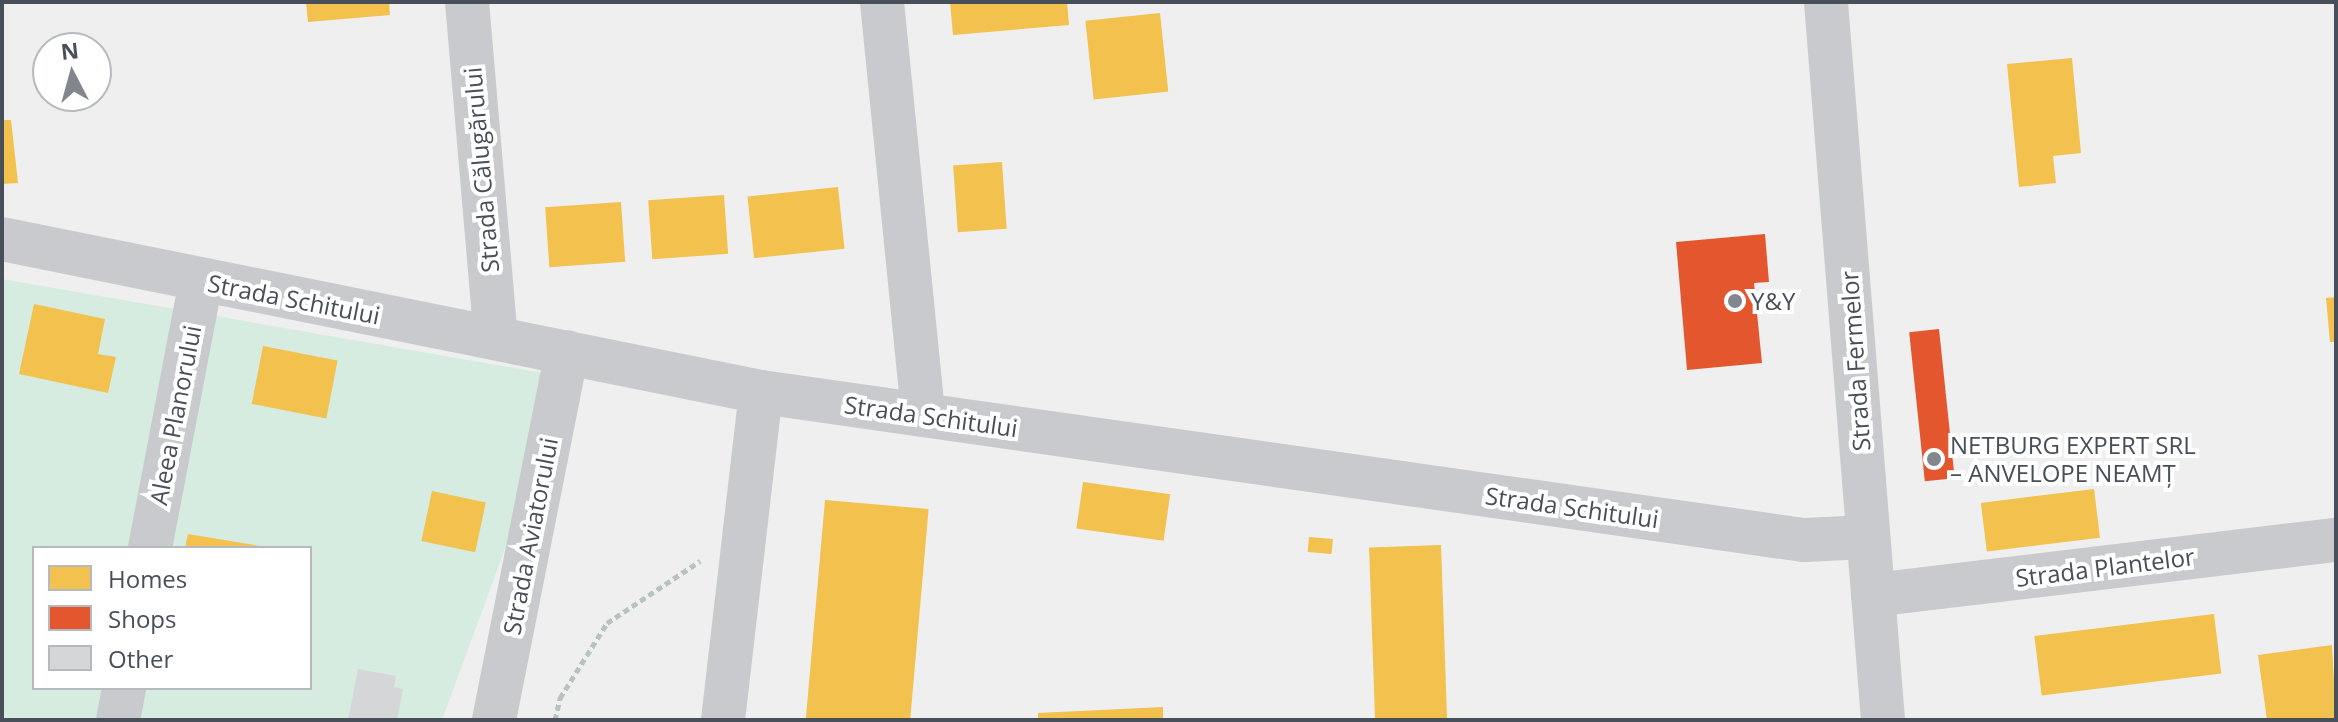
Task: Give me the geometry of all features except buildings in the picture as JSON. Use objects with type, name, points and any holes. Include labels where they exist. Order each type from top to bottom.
[{"type":"street","name":"Strada Călugărului","points":[[467,2],[496,338]]},
{"type":"street","points":[[882,2],[923,415]]},
{"type":"street","name":"Strada Fermelor","points":[[1826,2],[1883,720]]},
{"type":"street","name":"Strada Schitului","points":[[2,239],[761,392],[1804,540],[1867,537]]},
{"type":"street","name":"Aleea Planorului","points":[[150,546],[201,281]]},
{"type":"street","name":"Strada Aviatorului","points":[[494,720],[567,352]]},
{"type":"street","points":[[723,720],[761,392]]},
{"type":"street","name":"Strada Plantelor","points":[[1873,595],[2336,540]]},
{"type":"street","points":[[118,720],[124,690]]},
{"type":"path","points":[[555,720],[560,698],[607,623],[660,583],[744,537]]},
{"type":"green space","points":[[2,279],[555,375],[523,500],[442,720],[2,720]]},
{"type":"place","name":"Y&Y","points":[[1735,301]]},
{"type":"place","name":"NETBURG EXPERT SRL – ANVELOPE NEAMȚ","points":[[1934,459]]}]
